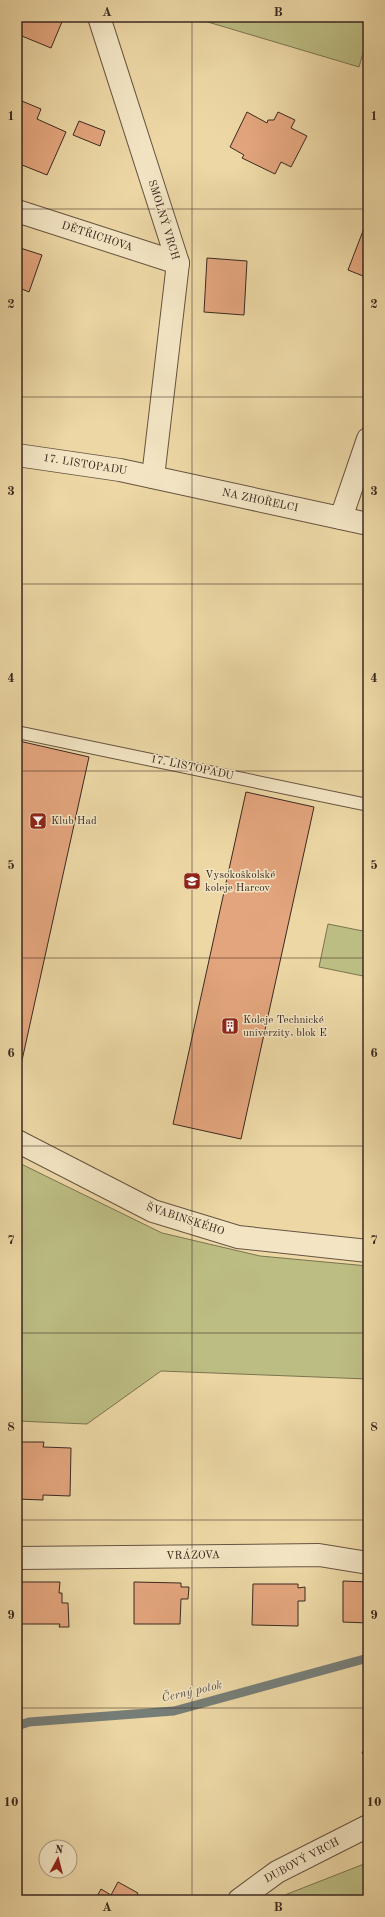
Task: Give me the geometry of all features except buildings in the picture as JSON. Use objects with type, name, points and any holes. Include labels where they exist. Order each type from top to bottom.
[{"type":"street","name":"SMOLNÝ VRCH","points":[[99,17],[178,264],[153,477]]},
{"type":"street","name":"DĚTŘICHOVA","points":[[17,211],[178,264]]},
{"type":"street","points":[[341,518],[368,439]]},
{"type":"street","name":"17. LISTOPADU","points":[[17,455],[120,470],[153,477]]},
{"type":"street","name":"NA ZHOŘELCI","points":[[153,477],[368,524]]},
{"type":"street","name":"ŠVABINSKÉHO","points":[[17,1141],[153,1211],[238,1237],[368,1251]]},
{"type":"street","name":"VRÁZOVA","points":[[17,1558],[319,1555],[368,1563]]},
{"type":"street","name":"DUBOVÝ VRCH","points":[[238,1900],[277,1872],[368,1826]]},
{"type":"lane","name":"17. LISTOPADU","points":[[17,732],[368,805]]},
{"type":"green space","points":[[191,17],[368,17],[368,36],[359,67]]},
{"type":"green space","points":[[328,924],[368,932],[368,977],[319,967]]},
{"type":"green space","points":[[17,1162],[162,1233],[260,1256],[368,1266],[368,1379],[161,1371],[87,1424],[17,1421]]},
{"type":"green space","points":[[368,1863],[368,1900],[272,1900],[364,1864]]},
{"type":"waterway","name":"Černý potok","points":[[17,1726],[29,1722],[174,1711],[368,1658]]},
{"type":"place","name":"Klub Had","points":[[38,821]]},
{"type":"place","name":"Vysokoškolské koleje Harcov","points":[[192,881]]},
{"type":"place","name":"Koleje Technické univerzity, blok E","points":[[230,1026]]}]
